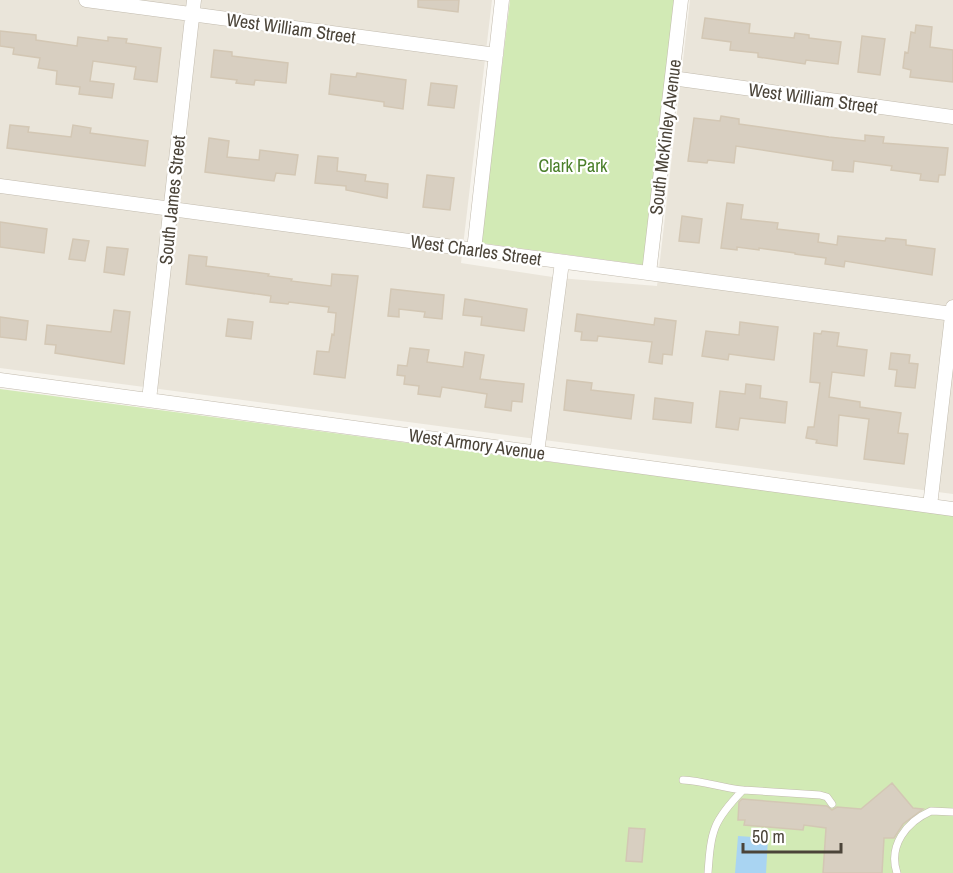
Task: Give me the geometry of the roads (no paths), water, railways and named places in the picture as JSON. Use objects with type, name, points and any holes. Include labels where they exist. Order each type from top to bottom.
[{"type":"street","name":"West William Street","points":[[86,0],[496,55]]},
{"type":"street","name":"South James Street","points":[[149,400],[195,0]]},
{"type":"street","points":[[474,250],[502,0]]},
{"type":"street","name":"South McKinley Avenue","points":[[650,273],[681,0]]},
{"type":"street","name":"West William Street","points":[[672,78],[953,117]]},
{"type":"street","name":"West Charles Street","points":[[0,186],[562,262],[953,311]]},
{"type":"street","points":[[537,453],[562,262]]},
{"type":"street","points":[[930,506],[953,311]]},
{"type":"street","name":"West Armory Avenue","points":[[0,380],[953,509]]},
{"type":"lane","points":[[683,780],[702,781],[743,790],[820,795],[827,797],[832,804]]},
{"type":"lane","points":[[708,873],[711,838],[716,823],[722,812],[743,790]]},
{"type":"lane","points":[[897,873],[896,845],[902,834],[931,811],[953,812]]},
{"type":"water","points":[[738,836],[768,838],[766,873],[735,873]]},
{"type":"park label","name":"Clark Park","points":[[573,165]]}]
